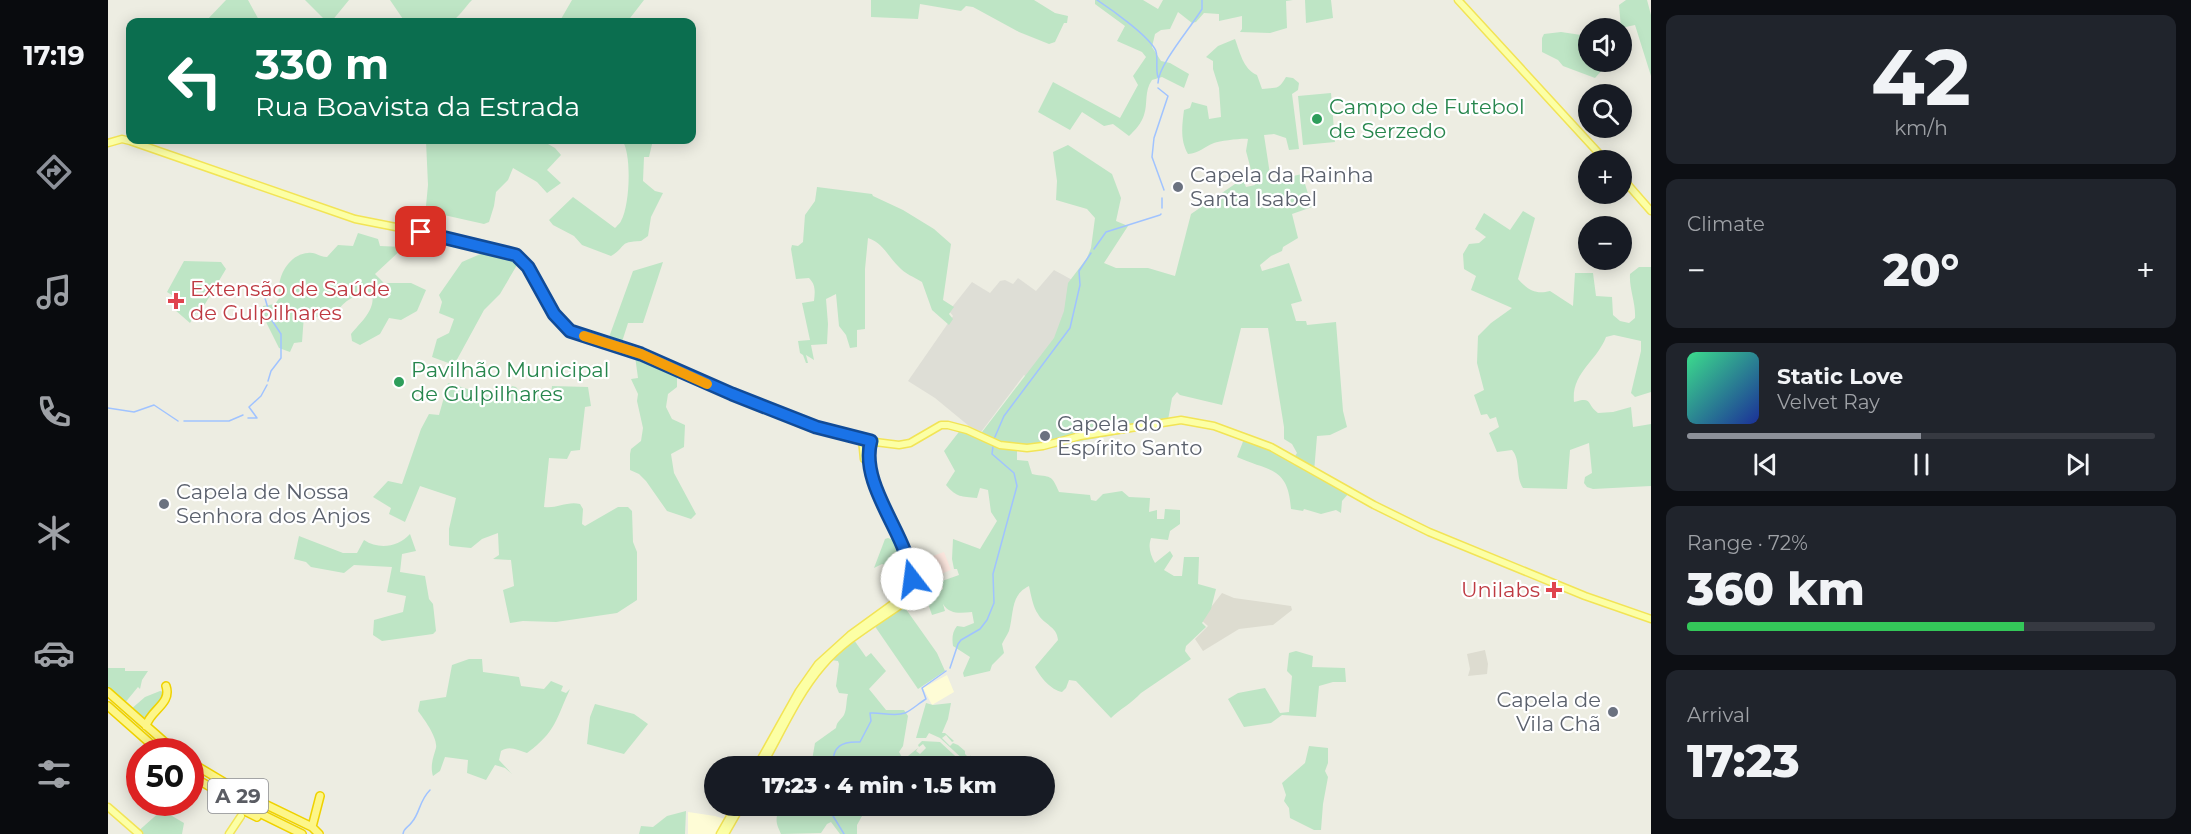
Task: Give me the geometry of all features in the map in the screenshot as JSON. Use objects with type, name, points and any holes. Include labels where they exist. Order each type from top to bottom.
[{"type":"highway","points":[[137,725],[146,720],[165,698],[164,686]]},
{"type":"highway","points":[[108,692],[110,702],[152,738]]},
{"type":"highway","points":[[108,712],[137,725],[156,738]]},
{"type":"highway","points":[[137,725],[145,738]]},
{"type":"highway","points":[[137,725],[148,738]]},
{"type":"highway","name":"A 29","points":[[204,771],[232,788],[241,783],[242,793],[286,823]]},
{"type":"highway","name":"A 29","points":[[204,776],[286,823]]},
{"type":"highway","name":"A 29","points":[[204,783],[229,798],[286,823],[319,834]]},
{"type":"highway","name":"A 29","points":[[204,789],[242,812],[286,823]]},
{"type":"highway","points":[[302,829],[313,817],[320,796]]},
{"type":"main road","points":[[1458,0],[1596,150]]},
{"type":"main road","points":[[108,143],[126,140]]},
{"type":"main road","points":[[139,144],[355,219],[514,254],[528,267],[554,314],[570,331],[641,354],[794,419],[862,439],[868,445],[905,444],[948,424],[1000,445],[1027,447],[1044,446],[1080,436],[1181,420],[1214,426],[1257,440],[1446,540],[1585,596],[1651,619]]},
{"type":"main road","points":[[1632,189],[1651,211]]},
{"type":"main road","points":[[763,756],[799,691],[818,664],[836,646],[861,629],[901,605],[910,604],[912,571],[891,519],[876,498],[870,481],[866,466],[868,445]]},
{"type":"main road","points":[[897,533],[910,574],[902,596],[904,605]]},
{"type":"main road","points":[[768,756],[803,694],[822,666],[861,629],[902,596],[911,597]]},
{"type":"main road","points":[[108,807],[139,834]]},
{"type":"main road","points":[[229,834],[242,812]]},
{"type":"main road","points":[[720,834],[730,816]]},
{"type":"main road","points":[[725,834],[735,816]]},
{"type":"shaded area","points":[[1054,270],[1076,282],[1062,329],[1029,379],[1024,375],[981,432],[969,426],[935,398],[908,381],[953,316],[949,311],[972,282],[990,293],[1000,281],[1005,280],[1013,284],[1018,278],[1036,291]]},
{"type":"shaded area","points":[[944,552],[951,570],[920,582],[913,563]]},
{"type":"shaded area","points":[[1222,593],[1234,598],[1291,606],[1292,610],[1273,625],[1239,629],[1203,651],[1195,639],[1208,626],[1201,620]]},
{"type":"shaded area","points":[[1485,650],[1488,664],[1487,674],[1468,676],[1470,669],[1467,654]]},
{"type":"shaded area","points":[[947,675],[954,692],[932,705],[923,688]]},
{"type":"shaded area","points":[[688,812],[725,819],[716,834],[688,834]]},
{"type":"green space","points":[[226,0],[248,0],[258,18],[209,18]]},
{"type":"green space","points":[[305,0],[349,0],[334,18],[323,18]]},
{"type":"green space","points":[[390,0],[472,0],[456,18],[402,18]]},
{"type":"green space","points":[[572,0],[644,0],[630,18],[562,18]]},
{"type":"green space","points":[[871,0],[1034,0],[1055,13],[1068,16],[1067,23],[1064,23],[1055,42],[1049,44],[1019,32],[973,7],[966,6],[961,11],[920,4],[918,19],[871,17]]},
{"type":"green space","points":[[1095,0],[1143,0],[1158,9],[1163,0],[1293,0],[1286,1],[1287,28],[1270,33],[1240,32],[1242,16],[1219,21],[1219,14],[1204,13],[1192,23],[1178,12],[1170,29],[1161,30],[1155,34],[1152,47],[1161,61],[1170,63],[1189,74],[1184,88],[1162,77],[1152,80],[1148,89],[1143,118],[1129,136],[1113,124],[1104,126],[1082,112],[1070,130],[1038,112],[1053,82],[1120,118],[1138,85],[1133,76],[1146,57],[1142,52],[1117,41],[1125,26],[1095,4]]},
{"type":"green space","points":[[1305,0],[1331,0],[1333,18],[1306,23]]},
{"type":"green space","points":[[1626,0],[1647,0],[1651,15],[1651,76],[1635,25],[1632,26],[1632,18],[1620,18],[1619,5]]},
{"type":"green space","points":[[1561,32],[1578,35],[1578,72],[1563,66],[1558,60],[1542,52],[1544,34]]},
{"type":"green space","points":[[1235,39],[1243,60],[1248,69],[1257,75],[1262,89],[1279,86],[1286,77],[1293,78],[1299,83],[1298,90],[1292,94],[1299,149],[1289,150],[1286,138],[1274,134],[1264,135],[1271,181],[1302,174],[1312,207],[1292,214],[1298,238],[1260,265],[1262,271],[1289,263],[1302,301],[1291,304],[1296,321],[1306,321],[1307,325],[1336,322],[1343,411],[1347,427],[1330,435],[1317,436],[1314,472],[1349,493],[1342,501],[1341,513],[1336,510],[1321,514],[1304,509],[1303,511],[1291,509],[1286,485],[1275,472],[1237,457],[1244,439],[1261,444],[1292,461],[1297,453],[1292,444],[1284,439],[1268,328],[1241,328],[1222,405],[1180,395],[1177,392],[1172,398],[1168,420],[1149,423],[1149,429],[1058,447],[1017,451],[1017,460],[1028,461],[1032,474],[1052,479],[1059,492],[1090,495],[1091,500],[1096,501],[1103,494],[1122,491],[1129,497],[1150,498],[1149,512],[1157,510],[1157,519],[1164,519],[1165,509],[1180,510],[1180,524],[1170,531],[1168,540],[1151,538],[1150,547],[1155,563],[1170,551],[1173,556],[1164,570],[1174,576],[1182,576],[1184,557],[1199,557],[1198,584],[1216,589],[1211,609],[1202,623],[1206,627],[1186,646],[1185,651],[1191,659],[1141,693],[1111,718],[1076,681],[1069,680],[1062,692],[1058,691],[1050,686],[1037,671],[1035,667],[1058,640],[1053,629],[1036,611],[1029,586],[1019,594],[1016,600],[1009,631],[1002,644],[1004,653],[992,665],[990,671],[964,677],[963,673],[970,657],[953,646],[953,636],[957,626],[964,627],[974,623],[972,612],[952,612],[943,604],[945,611],[932,615],[923,589],[934,584],[938,592],[943,589],[942,581],[959,575],[957,569],[954,569],[952,559],[953,539],[980,549],[997,521],[991,512],[988,490],[980,488],[977,498],[967,497],[956,494],[946,485],[955,471],[944,451],[962,428],[979,436],[1054,338],[1064,311],[1068,283],[1087,258],[1091,248],[1095,218],[1087,209],[1056,200],[1057,181],[1053,152],[1068,145],[1112,174],[1121,198],[1116,221],[1128,226],[1104,263],[1116,268],[1148,268],[1175,276],[1191,214],[1235,184],[1244,182],[1246,187],[1255,185],[1246,151],[1248,139],[1217,142],[1188,154],[1183,138],[1184,110],[1190,108],[1192,102],[1207,106],[1209,119],[1221,117],[1219,88],[1213,61],[1206,57],[1218,46]]},
{"type":"green space","points":[[1579,72],[1600,72],[1595,78]]},
{"type":"green space","name":"Campo de Futebol de Serzedo","points":[[1331,93],[1335,142],[1303,145],[1298,96]]},
{"type":"green space","points":[[426,144],[548,144],[561,155],[547,170],[561,183],[547,193],[537,182],[513,168],[508,180],[496,192],[489,222],[484,224],[435,213],[426,206],[428,185]]},
{"type":"green space","points":[[624,144],[652,144],[649,157],[644,157],[643,181],[655,191],[663,193],[651,217],[648,236],[641,241],[625,244],[611,256],[582,245],[574,236],[553,225],[549,220],[573,197],[615,228],[621,222],[624,214],[628,192]]},
{"type":"green space","points":[[817,187],[872,194],[934,229],[951,244],[943,300],[954,307],[949,314],[953,319],[949,325],[932,310],[922,282],[904,271],[881,246],[868,238],[865,269],[865,329],[857,330],[857,347],[850,348],[846,335],[839,326],[836,294],[826,299],[827,344],[811,345],[814,360],[806,355],[808,363],[806,363],[800,353],[798,341],[810,340],[802,303],[814,301],[815,289],[809,278],[796,279],[791,249],[792,245],[798,246],[803,242],[805,215],[815,201]]},
{"type":"green space","points":[[1523,211],[1535,218],[1518,279],[1532,291],[1550,291],[1573,306],[1575,273],[1593,273],[1596,296],[1612,297],[1613,315],[1620,321],[1629,323],[1635,318],[1630,274],[1639,267],[1651,267],[1651,392],[1635,397],[1631,393],[1641,351],[1641,341],[1614,335],[1606,337],[1580,375],[1574,392],[1574,402],[1587,400],[1598,413],[1631,407],[1633,427],[1651,424],[1651,486],[1593,489],[1587,487],[1584,483],[1585,477],[1592,473],[1589,443],[1570,450],[1567,489],[1523,488],[1515,454],[1512,450],[1497,452],[1489,433],[1499,427],[1496,417],[1490,419],[1487,414],[1481,415],[1474,395],[1484,390],[1477,363],[1478,336],[1512,308],[1471,290],[1476,276],[1464,269],[1463,254],[1469,244],[1479,243],[1486,237],[1475,229],[1484,213],[1510,230]]},
{"type":"green space","points":[[358,233],[378,239],[380,246],[404,247],[375,274],[384,283],[411,283],[426,290],[417,311],[401,320],[389,318],[380,334],[360,345],[352,341],[351,334],[367,315],[373,299],[372,293],[361,294],[347,301],[336,313],[312,318],[304,315],[302,342],[294,343],[290,352],[279,348],[263,316],[263,306],[275,304],[280,297],[279,283],[289,263],[301,254],[311,253],[327,257],[338,245],[353,246]]},
{"type":"green space","points":[[485,252],[512,257],[517,265],[500,294],[484,310],[454,365],[432,357],[437,339],[449,333],[454,319],[439,313],[442,302],[439,295],[462,262]]},
{"type":"green space","points":[[184,261],[221,262],[226,269],[199,314],[196,313],[190,323],[175,310],[180,300],[167,292]]},
{"type":"green space","points":[[663,262],[643,323],[628,323],[621,345],[608,340],[633,271]]},
{"type":"green space","points":[[635,356],[677,374],[677,387],[668,394],[666,407],[672,419],[685,425],[684,447],[671,454],[674,473],[696,514],[691,519],[667,511],[646,481],[639,474],[630,470],[631,449],[641,441],[643,428],[637,401],[638,394],[631,379],[638,378]]},
{"type":"green space","points":[[448,383],[504,400],[512,386],[524,394],[534,393],[550,403],[552,386],[588,387],[591,406],[585,407],[580,450],[571,451],[567,459],[549,458],[544,507],[580,504],[583,509],[582,524],[585,526],[618,507],[628,507],[632,511],[633,542],[637,552],[637,600],[617,613],[556,622],[510,623],[503,590],[514,586],[511,560],[493,559],[499,555],[498,533],[482,539],[471,548],[451,546],[449,545],[449,529],[456,498],[420,486],[405,522],[389,514],[391,508],[373,497],[388,481],[402,484],[421,429],[429,414],[439,415]]},
{"type":"green space","points":[[410,534],[416,551],[402,554],[400,572],[425,576],[429,599],[433,604],[436,631],[433,634],[382,641],[373,635],[374,620],[403,612],[406,596],[387,592],[392,567],[354,565],[344,573],[311,567],[306,562],[294,559],[299,536],[343,553],[357,553],[364,540],[376,545],[388,546],[400,542]]},
{"type":"green space","points":[[885,539],[894,540],[898,551],[892,554],[890,566],[882,564],[874,568]]},
{"type":"green space","points":[[903,605],[937,653],[945,671],[918,689],[874,625]]},
{"type":"green space","points":[[854,640],[866,657],[871,653],[886,671],[869,689],[886,710],[904,710],[908,716],[903,746],[899,752],[901,756],[813,756],[815,743],[836,728],[846,710],[848,694],[839,693],[836,686],[839,664],[838,661],[831,660]]},
{"type":"green space","points":[[1296,651],[1313,656],[1312,667],[1345,668],[1346,682],[1333,682],[1319,686],[1316,717],[1282,715],[1271,723],[1244,727],[1228,699],[1238,693],[1265,688],[1280,713],[1289,712],[1292,676],[1287,671],[1289,653]]},
{"type":"green space","points":[[469,659],[482,659],[483,672],[519,677],[521,686],[544,689],[551,681],[563,686],[561,691],[566,693],[570,689],[550,731],[537,745],[527,753],[510,748],[501,751],[499,760],[512,774],[505,768],[495,765],[486,780],[467,773],[468,760],[445,757],[440,771],[433,776],[432,765],[436,744],[430,729],[418,711],[420,701],[446,697],[452,665]]},
{"type":"green space","points":[[108,668],[148,671],[142,680],[140,689],[138,687],[124,704],[108,689]]},
{"type":"green space","points":[[160,691],[164,692],[164,695],[144,718],[142,719],[130,710],[145,697]]},
{"type":"green space","points":[[926,703],[933,705],[951,703],[942,733],[945,733],[954,741],[952,742],[946,735],[942,738],[950,746],[953,743],[958,745],[967,756],[959,756],[940,738],[929,733],[926,738],[916,738]]},
{"type":"green space","points":[[595,704],[634,714],[648,724],[624,754],[587,744],[590,717]]},
{"type":"green space","points":[[922,741],[940,742],[955,756],[908,756],[918,748],[916,751],[920,754],[926,748],[923,744],[919,747]]},
{"type":"green space","points":[[1309,746],[1328,748],[1328,763],[1325,771],[1328,777],[1321,830],[1314,830],[1290,818],[1289,808],[1284,801],[1286,795],[1282,783],[1305,763]]},
{"type":"green space","points":[[686,811],[685,834],[639,834],[641,826],[653,827],[667,816]]},
{"type":"green space","points":[[155,816],[172,816],[184,823],[182,834],[135,834]]},
{"type":"green space","points":[[777,816],[862,816],[857,825],[857,834],[840,834],[831,822],[821,833],[781,834]]},
{"type":"waterway","points":[[1097,0],[1151,43],[1156,52],[1158,77]]},
{"type":"waterway","points":[[1158,83],[1163,66],[1202,9],[1202,0]]},
{"type":"waterway","points":[[1158,88],[1168,96],[1154,138],[1152,157],[1164,190]]},
{"type":"waterway","points":[[1162,198],[1162,208]]},
{"type":"waterway","points":[[1094,249],[1106,232],[1161,214]]},
{"type":"waterway","points":[[994,439],[1004,416],[1070,328],[1080,285],[1079,271],[1091,253]]},
{"type":"waterway","points":[[251,285],[265,298],[271,319],[281,334],[281,358],[271,371],[268,381]]},
{"type":"waterway","points":[[248,418],[257,418],[249,407],[261,396],[267,385]]},
{"type":"waterway","points":[[108,408],[134,412],[154,405],[178,421]]},
{"type":"waterway","points":[[184,421],[229,421],[243,415]]},
{"type":"waterway","points":[[950,668],[958,644],[980,629],[987,620],[994,603],[993,574],[1017,486],[1014,473],[992,454],[993,446]]},
{"type":"waterway","points":[[834,756],[839,746],[860,742],[871,721],[870,713],[896,715],[908,712],[926,699],[922,688],[946,671]]},
{"type":"waterway","points":[[403,834],[415,818],[430,790]]},
{"type":"waterway","points":[[833,816],[844,834]]},
{"type":"slow traffic","points":[[584,336],[641,354],[707,384]]},
{"type":"place","name":"Campo de Futebol de Serzedo","points":[[1317,119]]},
{"type":"place","name":"Capela da Rainha Santa Isabel","points":[[1178,187]]},
{"type":"place","name":"Extensão de Saúde de Gulpilhares","points":[[176,301]]},
{"type":"place","name":"Pavilhão Municipal de Gulpilhares","points":[[399,382]]},
{"type":"place","name":"Capela do Espírito Santo","points":[[1045,436]]},
{"type":"place","name":"Capela de Nossa Senhora dos Anjos","points":[[164,504]]},
{"type":"place","name":"Unilabs","points":[[1554,590]]},
{"type":"place","name":"Capela de Vila Chã","points":[[1613,712]]},
{"type":"route","points":[[421,232],[516,255],[528,267],[554,314],[570,331],[641,354],[732,394],[816,427],[871,441],[868,459],[873,480],[899,536],[912,571],[912,579]]}]
